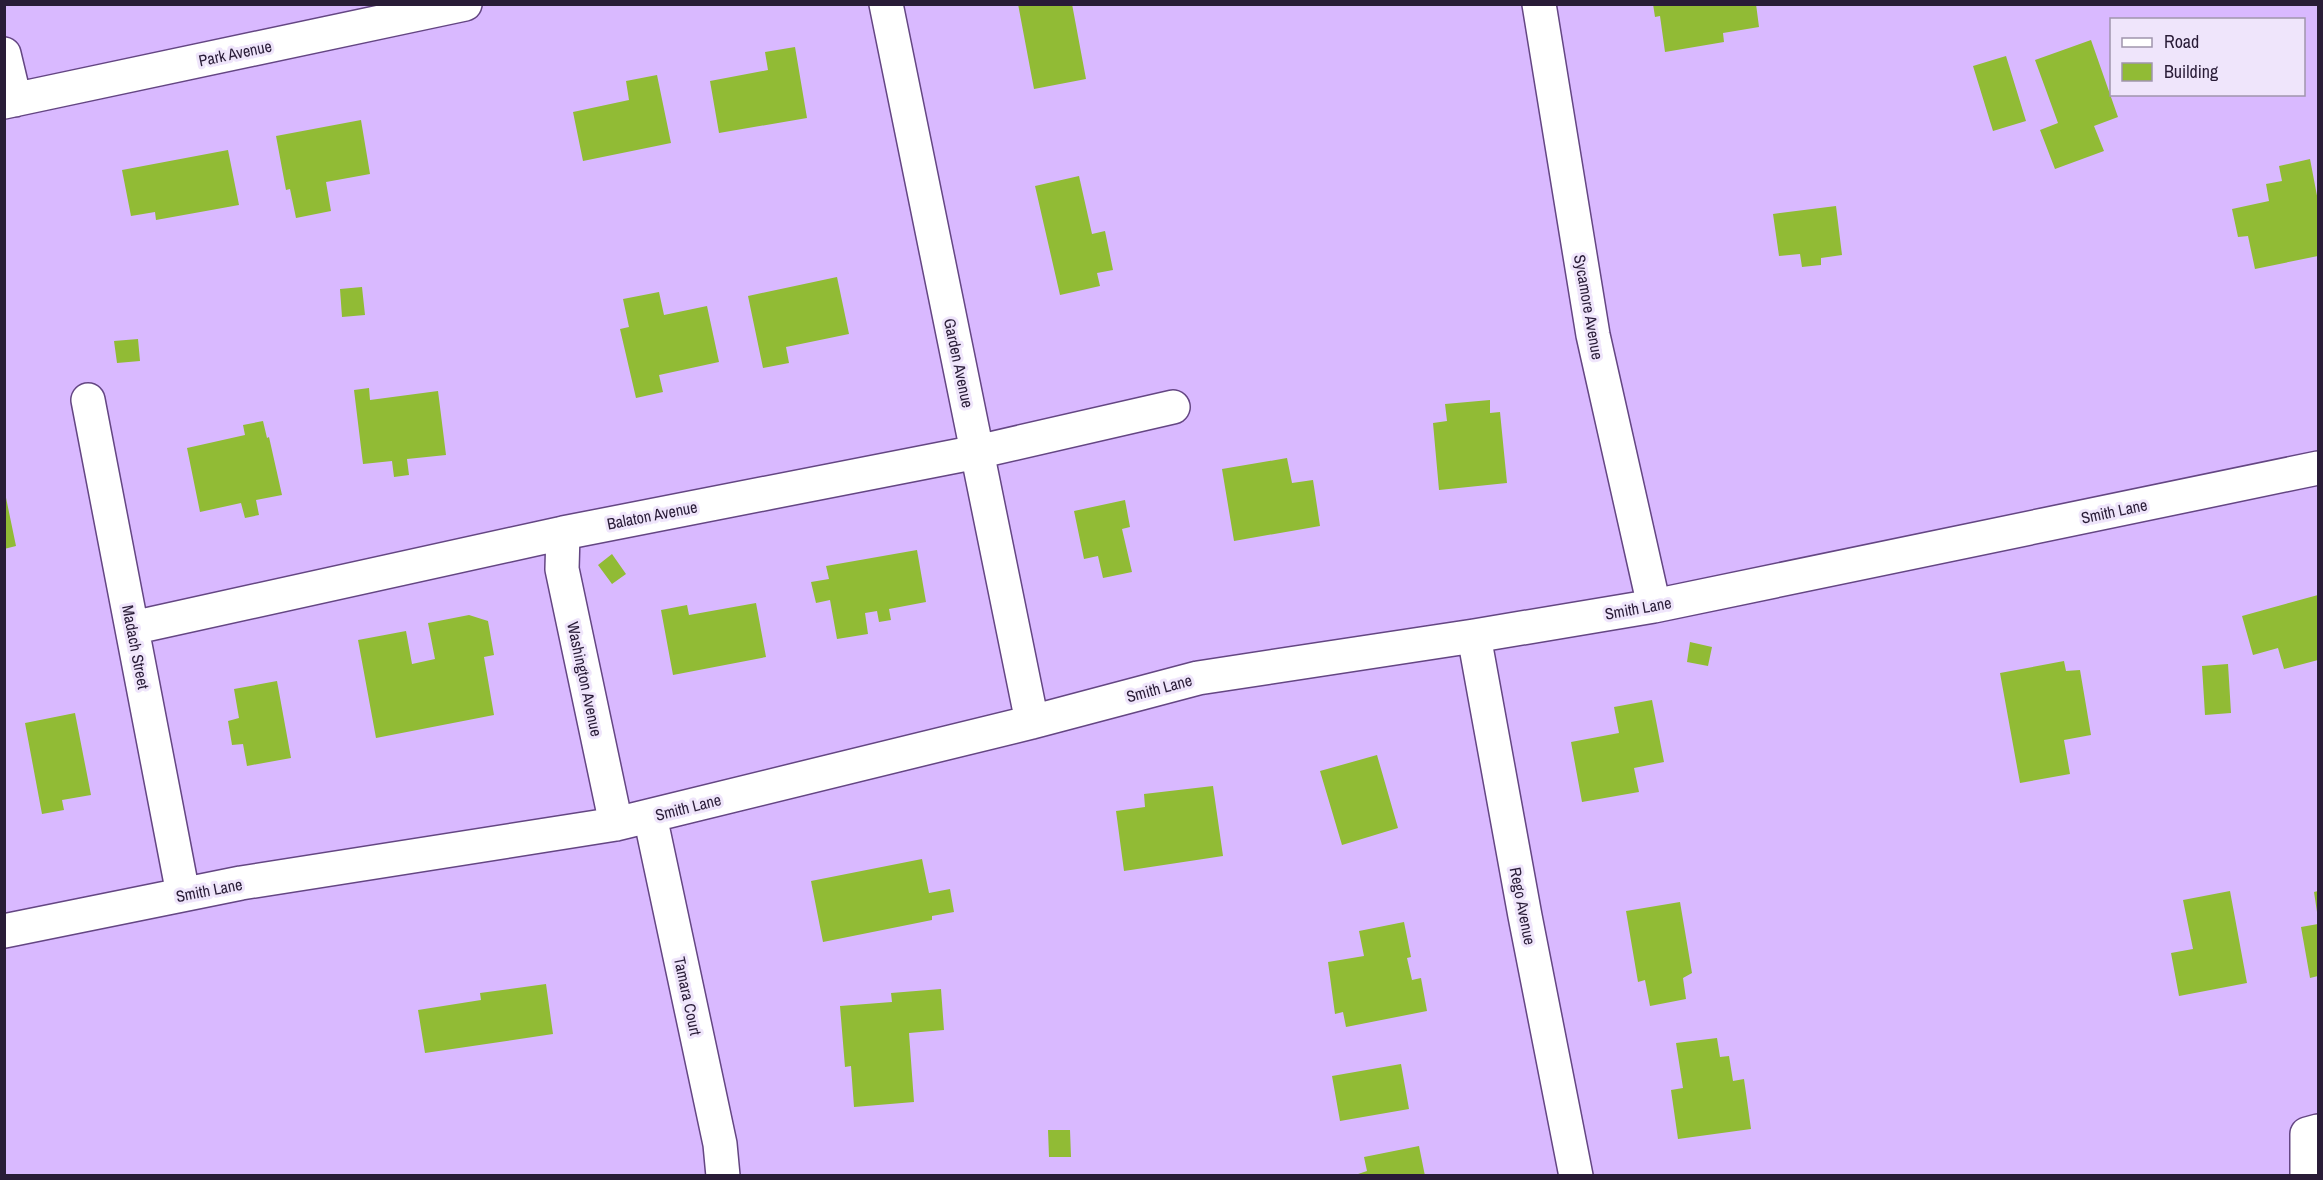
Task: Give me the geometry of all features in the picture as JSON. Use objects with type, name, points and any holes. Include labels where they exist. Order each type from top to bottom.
[{"type":"street","name":"Park Avenue","points":[[10,101],[465,4]]},
{"type":"street","name":"Garden Avenue","points":[[886,4],[1032,722]]},
{"type":"street","name":"Sycamore Avenue","points":[[1539,4],[1593,335],[1654,606]]},
{"type":"street","points":[[4,54],[10,101]]},
{"type":"street","name":"Madach Street","points":[[88,400],[183,894]]},
{"type":"street","name":"Balaton Avenue","points":[[132,628],[563,533],[977,452],[1173,407]]},
{"type":"street","name":"Smith Lane","points":[[4,931],[241,883],[616,824],[1032,722],[1197,678],[1654,606],[2319,468]]},
{"type":"street","name":"Washington Avenue","points":[[563,533],[562,569],[616,824]]},
{"type":"street","name":"Rego Avenue","points":[[1474,636],[1525,916],[1576,1176]]},
{"type":"street","name":"Tamara Court","points":[[650,816],[720,1144],[723,1176]]},
{"type":"street","points":[[2307,1176],[2313,1132]]},
{"type":"building","points":[[1018,4],[1072,4],[1086,79],[1034,89]]},
{"type":"building","points":[[1653,4],[1756,4],[1759,27],[1723,33],[1724,42],[1665,52],[1660,16],[1655,17]]},
{"type":"building","points":[[2091,40],[2118,117],[2094,126],[2104,151],[2055,169],[2040,130],[2058,123],[2035,60]]},
{"type":"building","points":[[795,47],[807,118],[719,133],[710,81],[768,70],[765,52]]},
{"type":"building","points":[[2006,56],[2026,121],[1993,131],[1973,66]]},
{"type":"building","points":[[657,75],[671,143],[583,161],[573,112],[629,100],[626,81]]},
{"type":"building","points":[[361,120],[370,174],[326,182],[331,211],[296,218],[290,189],[286,190],[276,136]]},
{"type":"building","points":[[228,150],[239,205],[156,220],[155,212],[131,216],[122,170]]},
{"type":"building","points":[[2310,159],[2318,201],[2318,256],[2255,269],[2248,236],[2238,237],[2232,209],[2269,201],[2266,184],[2282,181],[2279,166]]},
{"type":"building","points":[[1079,176],[1092,234],[1105,231],[1113,270],[1097,273],[1100,286],[1060,295],[1035,186]]},
{"type":"building","points":[[1836,206],[1842,255],[1821,258],[1821,265],[1802,267],[1800,254],[1779,256],[1773,214]]},
{"type":"building","points":[[837,277],[849,334],[786,347],[789,363],[763,368],[748,296]]},
{"type":"building","points":[[362,287],[365,315],[342,317],[340,289]]},
{"type":"building","points":[[659,292],[664,315],[707,306],[719,362],[659,375],[663,392],[636,398],[620,329],[629,327],[623,299]]},
{"type":"building","points":[[138,339],[140,361],[117,363],[114,341]]},
{"type":"building","points":[[369,388],[370,400],[438,391],[446,455],[407,459],[409,475],[394,477],[392,461],[363,464],[354,390]]},
{"type":"building","points":[[1490,400],[1490,413],[1500,412],[1507,483],[1439,490],[1433,423],[1447,421],[1445,404]]},
{"type":"building","points":[[263,421],[267,438],[269,437],[282,495],[256,500],[259,515],[245,518],[241,503],[200,512],[187,448],[245,435],[243,425]]},
{"type":"building","points":[[1287,458],[1292,483],[1313,480],[1320,526],[1234,541],[1222,469]]},
{"type":"building","points":[[4,488],[16,546],[4,549]]},
{"type":"building","points":[[1125,500],[1130,527],[1122,529],[1132,572],[1103,578],[1098,556],[1084,559],[1074,511]]},
{"type":"building","points":[[917,550],[926,602],[889,609],[891,620],[879,622],[877,611],[865,613],[868,634],[837,639],[830,600],[816,603],[811,582],[829,579],[826,566]]},
{"type":"building","points":[[612,554],[626,574],[612,584],[598,565]]},
{"type":"building","points":[[2318,595],[2318,660],[2284,669],[2278,648],[2253,655],[2242,616]]},
{"type":"building","points":[[756,603],[766,657],[673,675],[661,610],[687,605],[689,615]]},
{"type":"building","points":[[469,615],[488,621],[494,655],[484,657],[494,715],[376,738],[358,640],[406,631],[412,664],[435,659],[428,623]]},
{"type":"building","points":[[1690,642],[1712,647],[1708,666],[1687,662]]},
{"type":"building","points":[[2064,661],[2066,671],[2080,670],[2091,735],[2064,740],[2070,774],[2020,783],[2000,673]]},
{"type":"building","points":[[2228,664],[2231,713],[2205,715],[2202,666]]},
{"type":"building","points":[[277,681],[291,758],[247,766],[243,744],[232,745],[228,721],[239,718],[234,689]]},
{"type":"building","points":[[1652,700],[1664,762],[1634,768],[1639,792],[1582,802],[1571,742],[1619,733],[1614,707]]},
{"type":"building","points":[[75,713],[91,795],[62,800],[64,810],[42,814],[25,723]]},
{"type":"building","points":[[1377,755],[1398,828],[1342,845],[1320,771]]},
{"type":"building","points":[[1213,786],[1223,856],[1124,871],[1116,811],[1145,807],[1144,794]]},
{"type":"building","points":[[922,859],[929,893],[950,889],[954,912],[932,916],[932,920],[823,942],[811,881]]},
{"type":"building","points":[[2230,891],[2247,983],[2179,996],[2171,953],[2193,949],[2183,900]]},
{"type":"building","points":[[2318,891],[2318,912],[2317,912],[2314,892]]},
{"type":"building","points":[[1680,902],[1692,973],[1683,978],[1686,999],[1650,1006],[1645,980],[1638,982],[1626,911]]},
{"type":"building","points":[[1404,922],[1411,957],[1407,958],[1412,980],[1421,978],[1427,1011],[1346,1027],[1343,1012],[1335,1014],[1328,962],[1364,956],[1359,931]]},
{"type":"building","points":[[2318,924],[2318,976],[2310,978],[2301,927]]},
{"type":"building","points":[[546,984],[553,1034],[425,1053],[418,1010],[481,1000],[480,993]]},
{"type":"building","points":[[941,989],[944,1030],[909,1033],[914,1102],[854,1107],[851,1066],[845,1067],[840,1006],[892,1002],[891,993]]},
{"type":"building","points":[[1717,1038],[1720,1057],[1729,1056],[1733,1081],[1744,1079],[1751,1129],[1678,1139],[1671,1090],[1683,1088],[1676,1043]]},
{"type":"building","points":[[1401,1064],[1409,1109],[1340,1121],[1332,1076]]},
{"type":"building","points":[[1048,1130],[1070,1130],[1071,1157],[1049,1157]]},
{"type":"building","points":[[1419,1146],[1425,1176],[1352,1176],[1367,1171],[1364,1157]]}]
